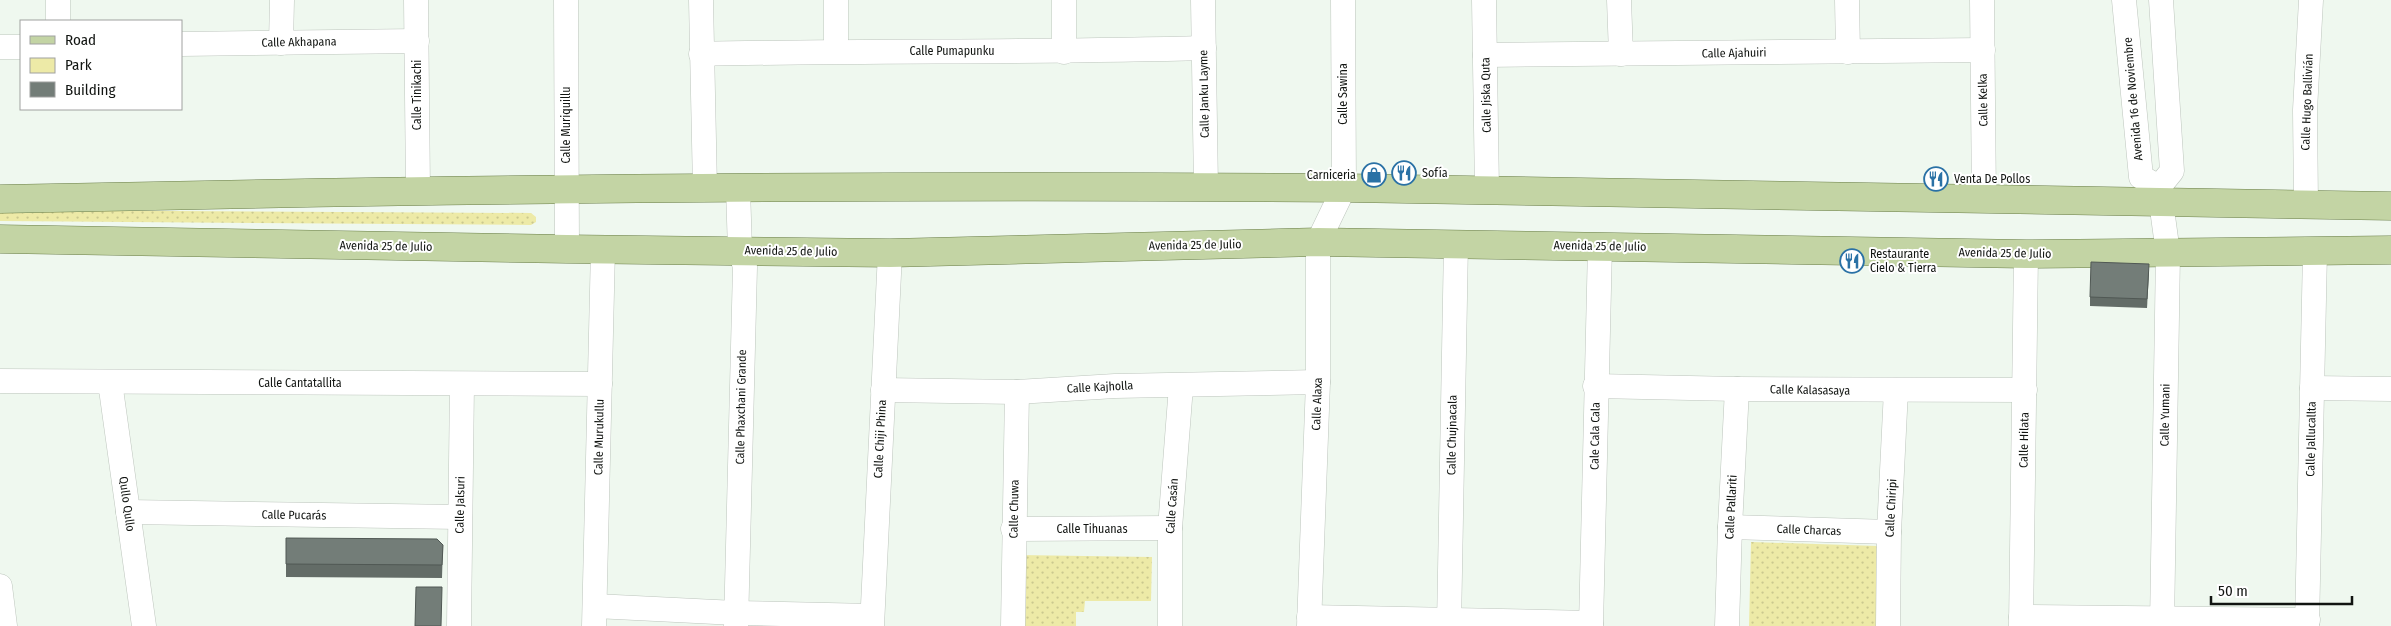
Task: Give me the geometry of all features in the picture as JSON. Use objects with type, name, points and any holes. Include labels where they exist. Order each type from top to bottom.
[{"type":"main road","points":[[0,199],[418,190],[1206,187],[1487,190],[1984,200],[2159,196],[2306,205],[2391,206]]},
{"type":"main road","name":"Avenida 25 de Julio","points":[[0,238],[567,250],[740,250],[890,253],[1318,242],[2026,254],[2391,250]]},
{"type":"street","points":[[58,0],[58,20]]},
{"type":"street","points":[[281,43],[282,0]]},
{"type":"street","name":"Calle Tinikachi","points":[[416,0],[418,190]]},
{"type":"street","name":"Calle Muriquillu","points":[[566,0],[567,250]]},
{"type":"street","points":[[701,0],[705,188]]},
{"type":"street","points":[[836,0],[836,51]]},
{"type":"street","points":[[1064,0],[1064,52]]},
{"type":"street","name":"Calle Janku Layme","points":[[1203,0],[1206,187]]},
{"type":"street","name":"Calle Sawina","points":[[1343,0],[1344,188]]},
{"type":"street","name":"Calle Jiska Quta","points":[[1484,0],[1487,190]]},
{"type":"street","points":[[1619,0],[1621,54]]},
{"type":"street","points":[[1847,0],[1848,52]]},
{"type":"street","name":"Calle Kelka","points":[[1982,0],[1984,200]]},
{"type":"street","name":"Avenida 16 de Noviembre","points":[[2124,0],[2141,177],[2159,196]]},
{"type":"street","points":[[2159,196],[2172,171],[2161,0]]},
{"type":"street","name":"Calle Hugo Ballivián","points":[[2306,205],[2305,110],[2311,0]]},
{"type":"street","name":"Calle Akhapana","points":[[182,44],[417,41]]},
{"type":"street","points":[[0,47],[20,47]]},
{"type":"street","name":"Calle Pumapunku","points":[[701,54],[836,51],[1064,52],[1204,48]]},
{"type":"street","name":"Calle Ajahuiri","points":[[1485,55],[1983,50]]},
{"type":"street","name":"Calle Alaxa","points":[[1309,622],[1318,382],[1318,242],[1344,188]]},
{"type":"street","name":"Calle Phaxchani Grande","points":[[736,620],[745,267],[740,250],[738,189]]},
{"type":"street","name":"Calle Yumani","points":[[2159,196],[2168,253],[2162,622]]},
{"type":"street","name":"Calle Chujnacala","points":[[1449,622],[1456,243]]},
{"type":"street","name":"Cale Cala Cala","points":[[1591,625],[1600,246]]},
{"type":"street","name":"Calle Murukullu","points":[[594,616],[603,249]]},
{"type":"street","name":"Calle Jallucallta","points":[[2308,623],[2315,252]]},
{"type":"street","name":"Calle Chiji Phina","points":[[872,621],[890,253]]},
{"type":"street","name":"Calle Hilata","points":[[2021,622],[2026,254]]},
{"type":"street","name":"Calle Cantatallita","points":[[0,381],[600,384]]},
{"type":"street","name":"Qullo Qullo","points":[[110,382],[144,626]]},
{"type":"street","name":"Calle Kajholla","points":[[882,390],[1017,392],[1115,386],[1318,382]]},
{"type":"street","name":"Calle Jalsuri","points":[[459,626],[462,384]]},
{"type":"street","name":"Calle Casán","points":[[1170,626],[1170,528],[1181,386]]},
{"type":"street","name":"Calle Kalasasaya","points":[[1596,386],[1738,389],[2025,390]]},
{"type":"street","points":[[2312,388],[2391,389]]},
{"type":"street","name":"Calle Pallariti","points":[[1727,626],[1730,527],[1738,389]]},
{"type":"street","name":"Calle Chiripi","points":[[1888,626],[1889,532],[1896,390]]},
{"type":"street","name":"Calle Chuwa","points":[[1013,626],[1013,529],[1017,392]]},
{"type":"street","name":"Calle Pucarás","points":[[128,512],[460,517]]},
{"type":"street","name":"Calle Charcas","points":[[1730,527],[1889,532]]},
{"type":"street","name":"Calle Tihuanas","points":[[1013,529],[1170,528]]},
{"type":"street","points":[[594,616],[872,621]]},
{"type":"street","points":[[1309,622],[1591,625]]},
{"type":"street","points":[[2021,622],[2308,623]]},
{"type":"green space","points":[[0,210],[531,213],[536,217],[536,222],[531,225],[0,221]]},
{"type":"green space","points":[[1751,542],[1878,546],[1876,626],[1749,626]]},
{"type":"green space","points":[[1019,555],[1152,557],[1151,601],[1085,601],[1084,612],[1076,612],[1076,626],[1017,626]]},
{"type":"building","points":[[2091,262],[2149,264],[2147,299],[2090,297]]},
{"type":"building","points":[[286,538],[437,539],[443,545],[442,565],[286,564]]},
{"type":"building","points":[[416,587],[442,587],[441,626],[415,626]]},
{"type":"place","name":"Sofía","points":[[1404,173]]},
{"type":"place","name":"Carniceria","points":[[1374,175]]},
{"type":"place","name":"Venta De Pollos","points":[[1936,179]]},
{"type":"place","name":"Restaurante Cielo & Tierra","points":[[1852,261]]}]
